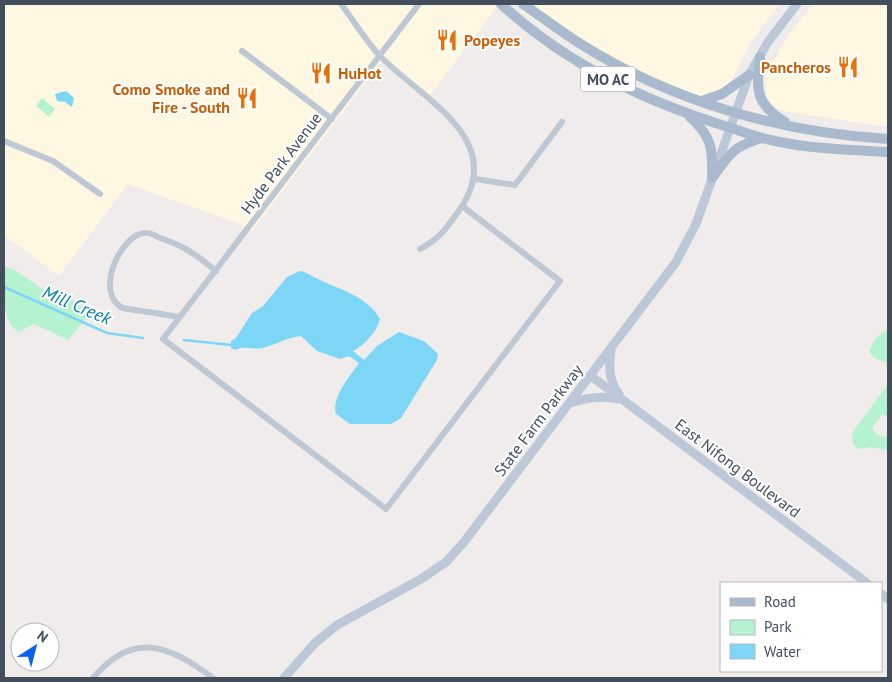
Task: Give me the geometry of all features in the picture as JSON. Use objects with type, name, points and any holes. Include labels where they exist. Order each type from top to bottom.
[{"type":"main road","name":"MO AC","points":[[501,4],[527,28],[562,52],[634,93],[685,113],[763,138],[802,146],[888,152]]},
{"type":"main road","name":"MO AC","points":[[523,4],[579,43],[618,65],[702,101],[735,113],[793,126],[860,137],[888,139]]},
{"type":"main road","points":[[760,57],[756,86],[760,98],[766,108],[775,116],[793,126]]},
{"type":"main road","points":[[702,101],[722,94],[749,75]]},
{"type":"main road","points":[[685,113],[706,133],[713,157],[712,178]]},
{"type":"main road","points":[[712,178],[730,152],[738,146],[763,138]]},
{"type":"street","points":[[341,4],[380,55],[460,129],[473,151],[475,179],[470,196],[435,242],[420,249]]},
{"type":"street","name":"Hyde Park Avenue","points":[[419,4],[164,339],[386,509],[560,281],[462,206]]},
{"type":"street","name":"State Farm Parkway","points":[[284,678],[315,643],[337,625],[421,579],[446,562],[464,542],[591,376],[676,262],[696,224],[749,75],[797,4]]},
{"type":"street","points":[[242,51],[332,119]]},
{"type":"street","points":[[475,179],[515,185],[562,122]]},
{"type":"street","points":[[4,141],[53,161],[100,194]]},
{"type":"street","points":[[180,317],[122,308],[115,304],[110,296],[108,283],[122,250],[133,236],[146,232],[187,247],[216,271]]},
{"type":"street","points":[[611,349],[609,370],[611,383],[623,400]]},
{"type":"street","name":"East Nifong Boulevard","points":[[591,376],[866,582]]},
{"type":"street","points":[[570,403],[595,396],[623,400]]},
{"type":"street","points":[[92,678],[101,668],[128,649],[151,648],[173,652],[213,678]]},
{"type":"shaded area","points":[[4,4],[499,4],[426,101],[381,62],[251,232],[240,224],[128,184],[59,276],[4,235]]},
{"type":"shaded area","points":[[525,4],[780,4],[752,40],[716,112],[659,90],[586,54],[521,11]]},
{"type":"shaded area","points":[[813,4],[888,4],[888,127],[783,111],[775,107],[767,98],[765,78],[784,42]]},
{"type":"green space","points":[[42,98],[55,109],[49,117],[36,106]]},
{"type":"green space","points":[[4,266],[17,271],[46,292],[71,298],[90,314],[68,340],[34,324],[19,332],[13,327],[6,312],[4,303]]},
{"type":"green space","points":[[888,330],[888,363],[874,358],[869,352],[876,338]]},
{"type":"green space","points":[[888,384],[888,417],[882,414],[872,429],[878,435],[888,438],[888,450],[871,447],[858,449],[853,444],[852,433]]},
{"type":"water","points":[[66,91],[74,98],[72,107],[65,102],[57,101],[55,94]]},
{"type":"water","points":[[300,271],[352,294],[375,311],[380,319],[376,328],[366,341],[353,351],[364,360],[377,346],[399,332],[424,341],[438,354],[437,360],[401,418],[391,424],[350,424],[336,414],[336,401],[339,394],[359,363],[349,356],[340,359],[317,351],[301,336],[262,348],[235,350],[231,348],[231,341],[236,338],[252,313],[263,306],[287,277]]},
{"type":"waterway","name":"Mill Creek","points":[[4,287],[107,333],[143,338]]},
{"type":"waterway","name":"Mill Creek","points":[[184,340],[231,345]]},
{"type":"place","name":"Popeyes","points":[[447,40]]},
{"type":"place","name":"Pancheros","points":[[848,67]]},
{"type":"place","name":"HuHot","points":[[321,73]]},
{"type":"place","name":"Como Smoke and Fire - South","points":[[247,98]]}]
